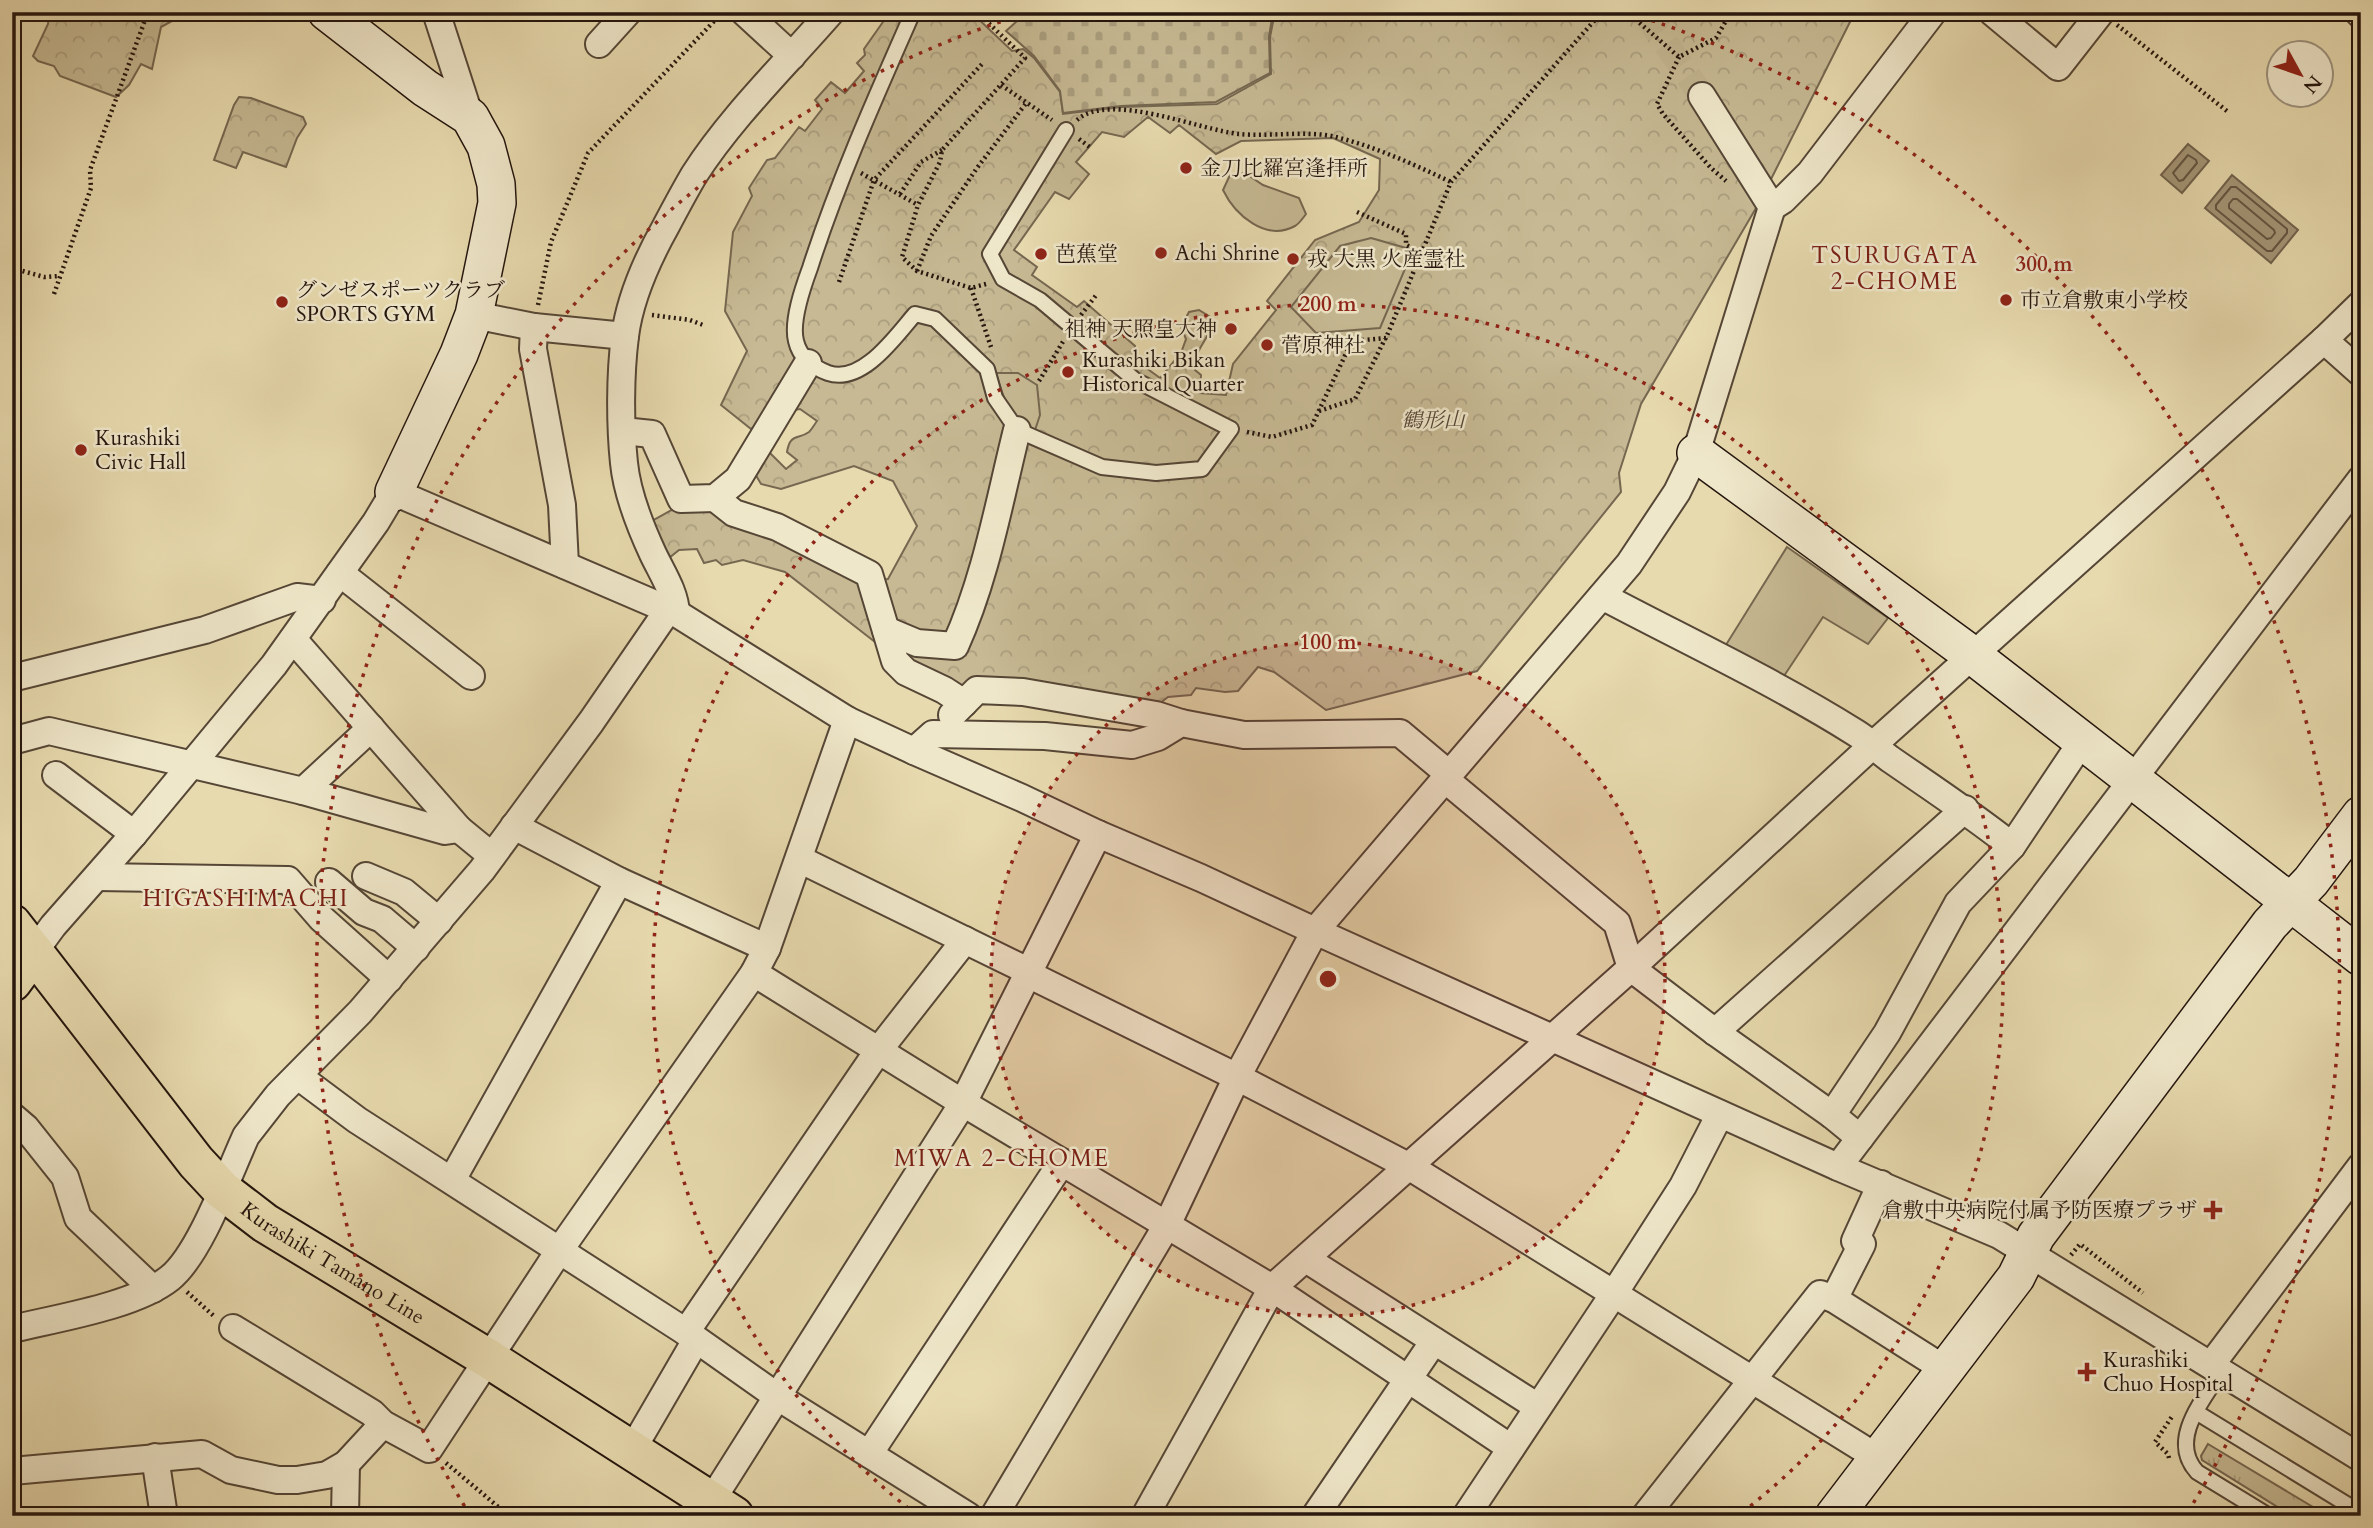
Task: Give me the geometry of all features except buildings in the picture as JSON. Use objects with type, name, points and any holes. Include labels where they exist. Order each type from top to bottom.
[{"type":"main road","points":[[12,982],[23,938]]},
{"type":"main road","name":"Kurashiki Tamano Line","points":[[23,938],[196,1162],[222,1190],[265,1223],[489,1359],[632,1450],[716,1511]]},
{"type":"street","points":[[327,12],[425,88],[470,117]]},
{"type":"street","points":[[23,938],[53,926],[193,764],[293,639],[394,492],[459,354],[474,316],[497,203],[493,166],[470,117],[436,12]]},
{"type":"street","points":[[599,44],[628,12]]},
{"type":"street","points":[[744,12],[792,56]]},
{"type":"street","points":[[12,1329],[136,1298],[162,1283],[194,1247],[251,1128],[278,1095],[389,979],[439,921],[492,856],[672,612],[676,601],[629,493],[624,463],[622,405],[628,324],[650,254],[695,175],[720,139],[831,12]]},
{"type":"street","points":[[995,1516],[1167,1225],[1237,1077],[1315,932],[1629,564],[1652,531],[1677,492],[1696,453],[1772,207],[1783,200],[1810,173],[1933,12]]},
{"type":"street","points":[[1992,12],[2058,67],[2101,12]]},
{"type":"street","points":[[1702,96],[1772,207]]},
{"type":"street","points":[[1145,1516],[1272,1288],[1631,968],[1874,744],[2361,304]]},
{"type":"street","points":[[474,316],[534,327],[628,324]]},
{"type":"street","points":[[534,327],[533,349],[562,505],[565,565]]},
{"type":"street","points":[[2324,340],[2361,373]]},
{"type":"street","points":[[624,431],[652,434],[681,499],[715,498],[738,479],[808,363]]},
{"type":"street","points":[[886,630],[917,643],[956,646],[969,616],[1017,430]]},
{"type":"street","points":[[1696,453],[1972,655],[2361,957]]},
{"type":"street","points":[[1838,1167],[2361,479]]},
{"type":"street","points":[[394,492],[672,612],[847,720],[924,742],[1022,797],[1098,834],[1201,878],[1838,1167],[1999,1235],[2361,1458]]},
{"type":"street","points":[[715,498],[734,513],[777,527],[869,574],[895,661],[964,703]]},
{"type":"street","points":[[340,573],[471,676]]},
{"type":"street","points":[[1602,596],[1789,693],[1874,744],[1887,757],[1965,809],[2012,846]]},
{"type":"street","points":[[12,678],[205,630],[297,597],[322,600]]},
{"type":"street","points":[[293,639],[459,828],[492,856]]},
{"type":"street","points":[[924,742],[977,690],[1023,692],[1157,715],[1181,723],[1244,735],[1400,733],[1617,923],[1631,968],[1860,1138]]},
{"type":"street","points":[[233,1328],[372,1413],[383,1424],[429,1448],[559,1251],[754,973],[767,948],[847,720]]},
{"type":"street","points":[[924,742],[1045,736],[1132,745],[1158,737],[1181,723]]},
{"type":"street","points":[[303,791],[371,728]]},
{"type":"street","points":[[12,741],[49,731],[303,791],[445,831],[459,828]]},
{"type":"street","points":[[1832,1115],[1887,1033],[1958,903],[2012,846],[2083,740]]},
{"type":"street","points":[[56,775],[134,834]]},
{"type":"street","points":[[1715,1032],[1965,809]]},
{"type":"street","points":[[1835,1516],[2015,1277],[2036,1236],[2270,924],[2311,881],[2361,815]]},
{"type":"street","points":[[514,826],[619,881],[767,948]]},
{"type":"street","points":[[716,1511],[778,1397],[963,1103],[1098,834]]},
{"type":"street","points":[[799,859],[1028,971],[1036,978],[1237,1077],[1410,1167],[1878,1458]]},
{"type":"street","points":[[366,876],[404,892],[439,921]]},
{"type":"street","points":[[97,877],[288,880],[321,918],[389,979]]},
{"type":"street","points":[[452,1180],[619,881]]},
{"type":"street","points":[[329,882],[364,912],[382,919],[416,948]]},
{"type":"street","points":[[632,1450],[691,1336],[878,1051],[965,940]]},
{"type":"street","points":[[754,973],[963,1103],[1272,1288],[1511,1448]]},
{"type":"street","points":[[299,1076],[357,1120],[691,1336],[778,1397],[968,1516]]},
{"type":"street","points":[[1472,1513],[1511,1448],[1683,1186],[1720,1114]]},
{"type":"street","points":[[12,1116],[26,1128],[65,1177],[78,1217],[162,1283]]},
{"type":"street","points":[[869,1454],[1062,1162]]},
{"type":"street","points":[[2216,1369],[2361,1166]]},
{"type":"street","points":[[1834,1299],[1862,1244],[1855,1241],[1881,1184]]},
{"type":"street","points":[[1306,1259],[1538,1407]]},
{"type":"street","points":[[1645,1516],[1820,1294],[1834,1299],[1945,1370]]},
{"type":"street","points":[[1315,1516],[1434,1340]]},
{"type":"street","points":[[12,1471],[202,1454],[230,1470],[278,1480],[298,1480],[327,1475],[346,1464],[383,1424]]},
{"type":"street","points":[[155,1458],[164,1516]]},
{"type":"street","points":[[345,1516],[346,1464]]},
{"type":"street","points":[[995,1516],[999,1513],[1003,1516]]},
{"type":"lane","points":[[913,12],[822,229],[798,303],[796,340],[808,363],[831,374],[858,371],[881,354],[915,314],[935,319],[987,369],[995,398],[1017,430],[1102,467],[1156,472],[1202,469],[1231,429],[1135,380],[1040,300],[1003,279],[990,254],[1066,130]]},
{"type":"lane","points":[[2216,1369],[2187,1433],[2189,1464],[2197,1472],[2269,1516]]},
{"type":"lane","points":[[2196,1412],[2360,1514]]},
{"type":"path","points":[[54,294],[91,188],[90,170],[148,12]]},
{"type":"path","points":[[534,327],[551,242],[588,153],[723,12]]},
{"type":"path","points":[[900,194],[920,162],[942,150],[1025,58],[977,12]]},
{"type":"path","points":[[1319,411],[1356,399],[1386,338],[1451,182],[1602,12]]},
{"type":"path","points":[[1627,12],[1679,57]]},
{"type":"path","points":[[1730,185],[1711,168],[1657,104],[1679,57],[1716,38],[1731,12]]},
{"type":"path","points":[[2101,12],[2227,111]]},
{"type":"path","points":[[839,282],[873,180],[983,63]]},
{"type":"path","points":[[1000,85],[1091,148]]},
{"type":"path","points":[[917,271],[931,236],[977,168],[1027,102]]},
{"type":"path","points":[[1066,130],[1085,113],[1121,109],[1238,134],[1333,136],[1401,158],[1451,182]]},
{"type":"path","points":[[942,150],[933,178],[918,205],[902,257],[917,271],[971,288],[1003,279]]},
{"type":"path","points":[[848,166],[918,205]]},
{"type":"path","points":[[1357,212],[1406,234],[1406,245],[1421,253]]},
{"type":"path","points":[[12,268],[44,277],[59,276]]},
{"type":"path","points":[[971,288],[998,368],[987,369]]},
{"type":"path","points":[[1039,381],[1072,327],[1097,293]]},
{"type":"path","points":[[628,324],[690,320],[703,325]]},
{"type":"path","points":[[1231,429],[1272,437],[1312,425],[1352,341],[1386,338]]},
{"type":"path","points":[[162,1283],[233,1328]]},
{"type":"path","points":[[429,1448],[502,1510],[513,1516]]},
{"type":"green space","points":[[45,12],[85,12],[89,15],[98,12],[182,12],[181,16],[161,27],[152,69],[141,64],[129,85],[116,97],[60,76],[54,66],[38,61],[33,56],[48,24],[49,16]]},
{"type":"green space","name":"鶴形山","points":[[890,12],[971,12],[1012,51],[1023,49],[1034,58],[1060,92],[1063,114],[1121,107],[1217,104],[1271,74],[1270,37],[1275,12],[1855,12],[1759,203],[1641,404],[1619,473],[1621,492],[1477,671],[1326,710],[1274,672],[1258,667],[1238,691],[1196,688],[1191,695],[1168,697],[1159,704],[963,697],[925,678],[785,572],[743,560],[722,565],[716,560],[704,563],[697,549],[679,550],[669,558],[648,523],[677,507],[714,504],[875,580],[888,579],[917,526],[893,481],[854,466],[781,489],[761,484],[754,472],[769,452],[786,469],[797,460],[787,452],[790,442],[809,432],[817,421],[800,409],[772,414],[751,429],[721,405],[747,351],[725,311],[733,232],[752,196],[749,188],[767,160],[775,158],[799,127],[805,131],[822,109],[815,100],[831,82],[845,93],[864,71],[857,63],[865,55],[864,49]],"holes":[[[1148,117],[1170,133],[1179,125],[1216,154],[1241,141],[1333,138],[1380,159],[1379,190],[1359,222],[1315,240],[1267,301],[1276,310],[1233,364],[1226,395],[1200,393],[1201,375],[1195,370],[1197,355],[1209,333],[1212,318],[1199,310],[1189,312],[1181,327],[1186,339],[1181,353],[1160,378],[1134,359],[1135,346],[1084,301],[1077,307],[1032,275],[1037,267],[1014,250],[1055,192],[1069,199],[1089,174],[1076,162],[1102,132],[1124,137]]]},
{"type":"green space","points":[[1027,12],[1273,12],[1269,37],[1270,73],[1216,102],[1121,106],[1063,113],[1060,91],[1034,56],[1006,31]]},
{"type":"green space","points":[[239,97],[251,98],[303,117],[306,124],[297,138],[286,167],[243,152],[236,168],[214,160]]},
{"type":"green space","points":[[1245,173],[1263,185],[1299,198],[1306,214],[1295,226],[1273,231],[1243,217],[1223,190],[1230,175]]},
{"type":"green space","points":[[1371,238],[1413,250],[1380,328],[1316,333],[1291,307],[1340,246]]},
{"type":"green space","points":[[996,373],[1018,373],[1037,385],[1040,415],[1035,430],[1008,407]]},
{"type":"green space","points":[[1787,547],[1888,618],[1868,644],[1823,617],[1782,679],[1724,648]]},
{"type":"green space","points":[[2208,1444],[2328,1516],[2292,1516],[2202,1460],[2201,1456]]},
{"type":"water","points":[[2188,144],[2209,161],[2182,193],[2161,175]]},
{"type":"water","points":[[2232,175],[2298,230],[2271,263],[2205,208]]},
{"type":"tunnel","points":[[1644,12],[1702,96]]},
{"type":"place","name":"金刀比羅宮逢拝所","points":[[1186,168]]},
{"type":"place","name":"Achi Shrine","points":[[1161,253]]},
{"type":"place","name":"芭蕉堂","points":[[1041,254]]},
{"type":"place","name":"戎 大黒 火産霊社","points":[[1293,259]]},
{"type":"place","name":"市立倉敷東小学校","points":[[2006,300]]},
{"type":"place","name":"グンゼスポーツクラブ SPORTS GYM","points":[[282,302]]},
{"type":"place","name":"祖神 天照皇大神","points":[[1231,329]]},
{"type":"place","name":"菅原神社","points":[[1267,345]]},
{"type":"place","name":"Kurashiki Bikan Historical Quarter","points":[[1068,372]]},
{"type":"place","name":"Kurashiki Civic Hall","points":[[81,450]]},
{"type":"place","name":"倉敷中央病院付属予防医療プラザ","points":[[2213,1210]]},
{"type":"place","name":"Kurashiki Chuo Hospital","points":[[2087,1372]]},
{"type":"district","name":"TSURUGATA 2-CHOME","points":[[1895,268]]},
{"type":"district","name":"HIGASHIMACHI","points":[[246,898]]},
{"type":"district","name":"MIWA 2-CHOME","points":[[1002,1158]]}]
